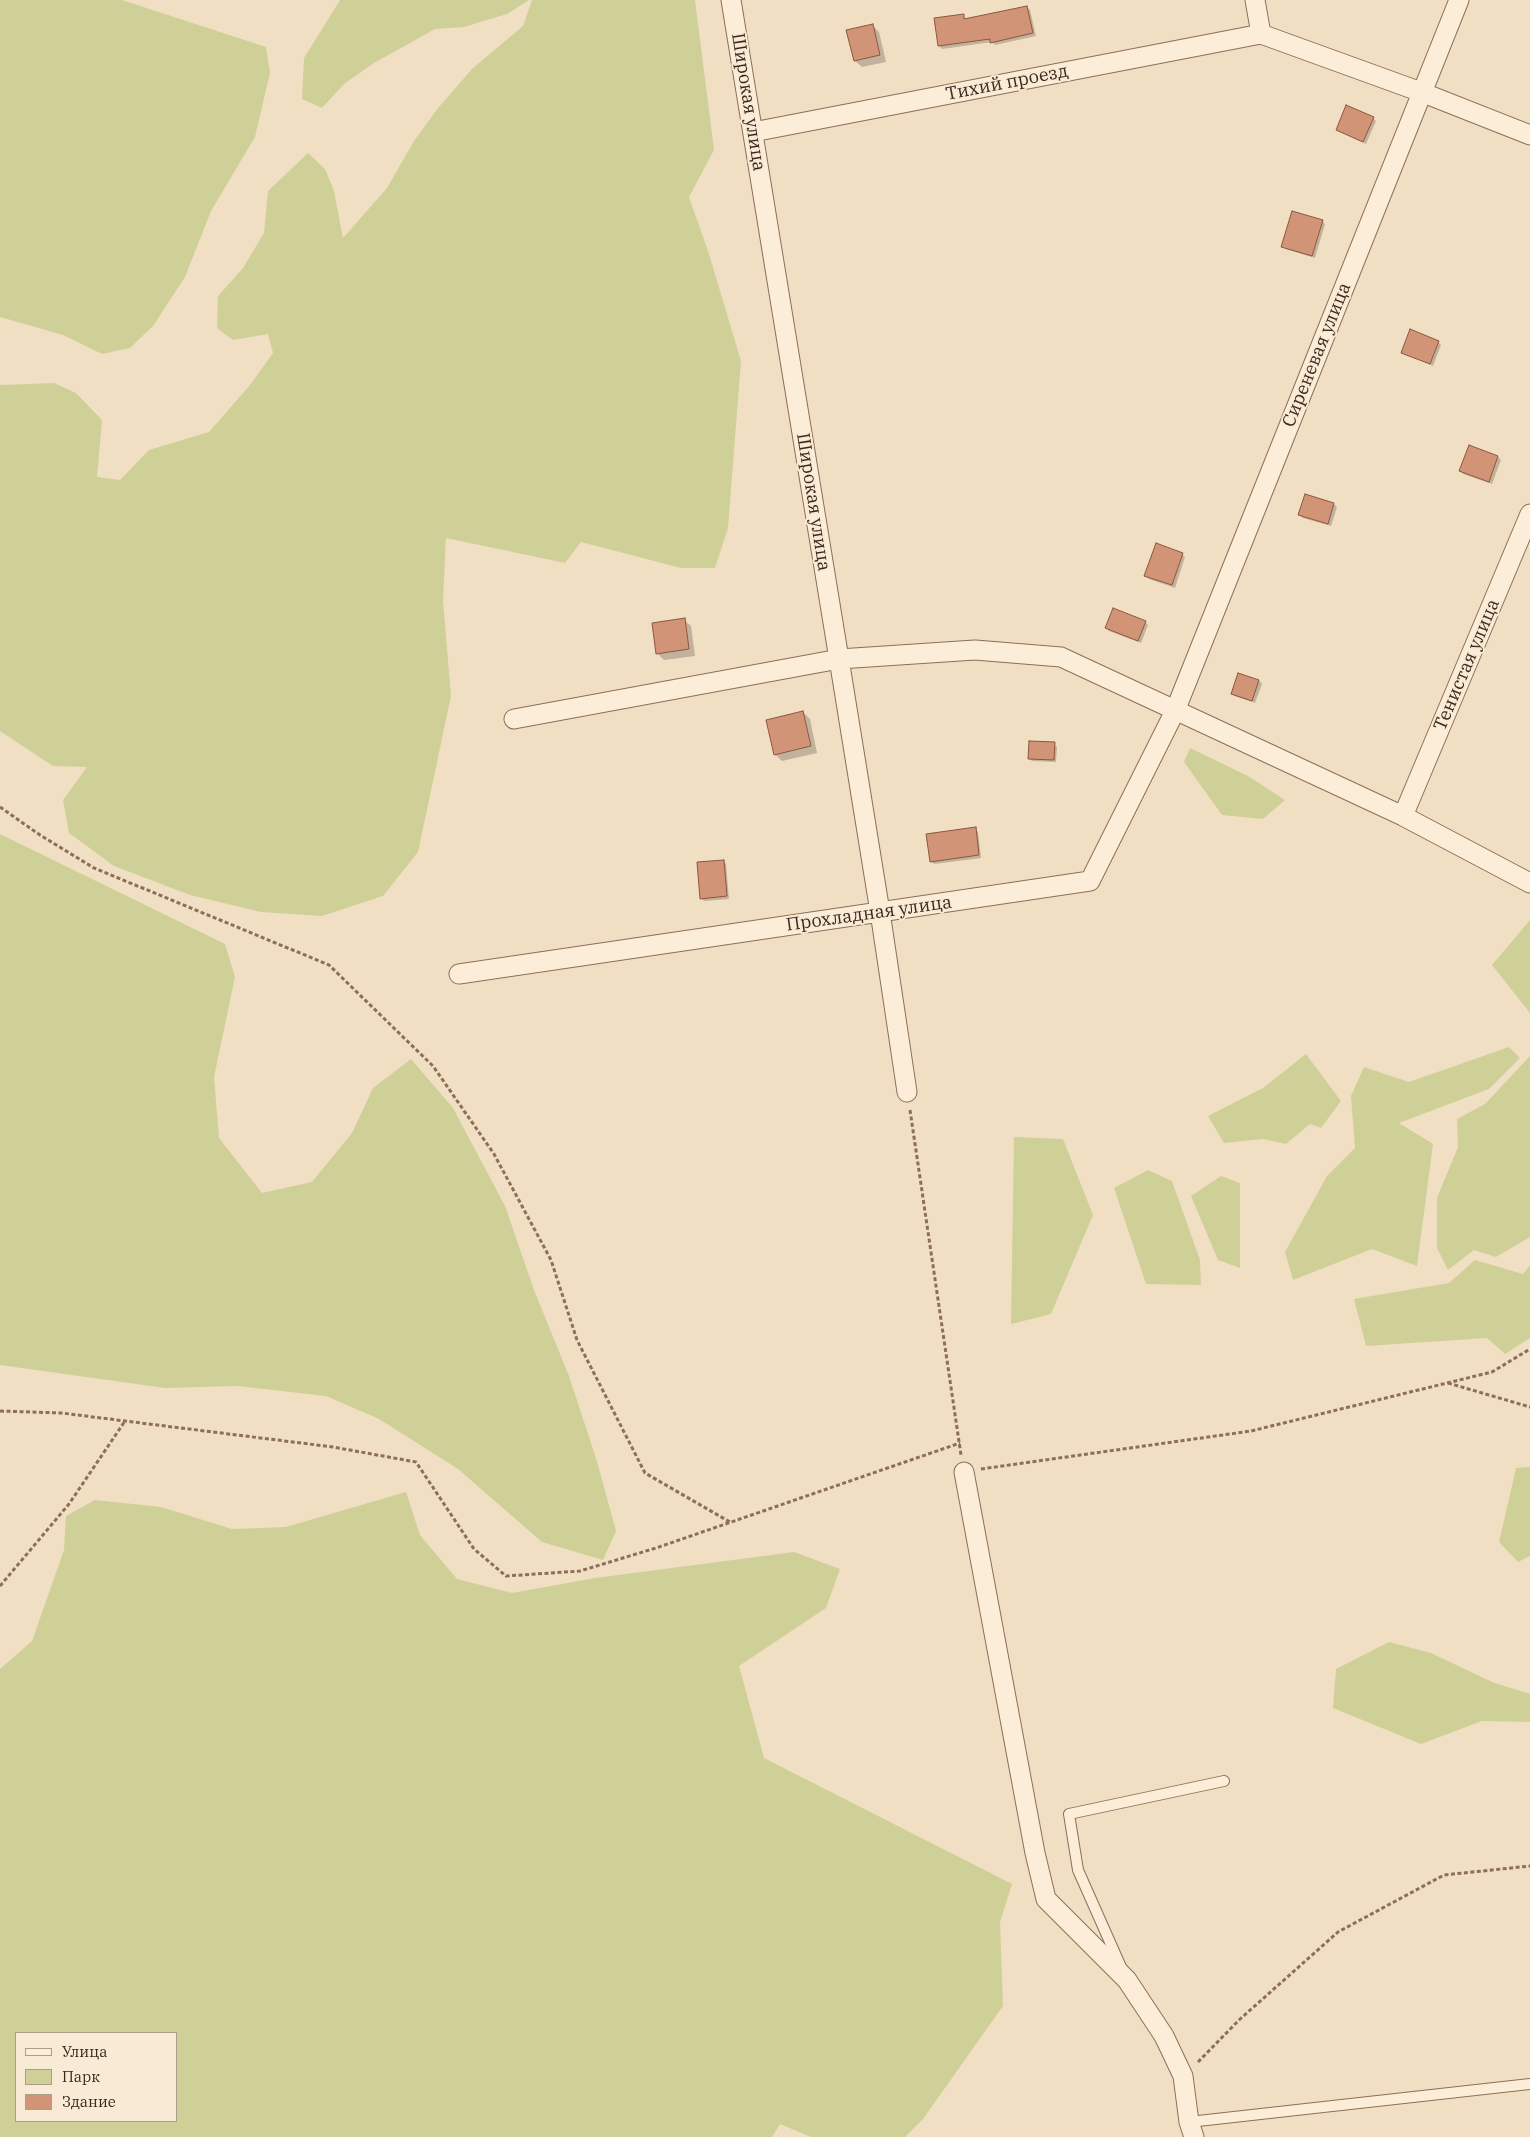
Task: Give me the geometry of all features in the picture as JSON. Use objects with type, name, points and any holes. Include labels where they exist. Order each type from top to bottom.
[{"type":"street","name":"Широкая улица","points":[[731,0],[880,912],[907,1092]]},
{"type":"street","points":[[1255,0],[1261,34],[1421,92],[1530,135]]},
{"type":"street","name":"Сиреневая улица","points":[[1175,710],[1459,0]]},
{"type":"street","name":"Тихий проезд","points":[[753,132],[1261,34]]},
{"type":"street","name":"Тенистая улица","points":[[1403,816],[1530,514]]},
{"type":"street","points":[[514,719],[839,659],[975,650],[1061,657],[1403,816],[1530,883]]},
{"type":"street","name":"Прохладная улица","points":[[459,974],[1090,881],[1175,710]]},
{"type":"street","points":[[964,1472],[1033,1843],[1046,1899],[1127,1980],[1164,2036],[1183,2076],[1192,2129]]},
{"type":"lane","points":[[1127,1980],[1078,1870],[1069,1814],[1224,1781]]},
{"type":"lane","points":[[1192,2129],[1530,2084]]},
{"type":"path","points":[[0,806],[40,835],[94,868],[329,965],[433,1066],[499,1162],[551,1260],[577,1340],[645,1473],[730,1522]]},
{"type":"path","points":[[907,1092],[964,1472],[1251,1430],[1492,1372],[1530,1349]]},
{"type":"path","points":[[1447,1383],[1530,1407]]},
{"type":"path","points":[[0,1411],[62,1413],[333,1447],[416,1462],[474,1549],[506,1576],[580,1571],[656,1548],[960,1443]]},
{"type":"path","points":[[0,1586],[69,1504],[125,1421]]},
{"type":"path","points":[[1183,2076],[1239,2020],[1338,1932],[1444,1876],[1530,1866]]},
{"type":"green space","points":[[0,0],[122,0],[266,47],[270,73],[255,137],[211,211],[185,277],[153,326],[130,348],[102,354],[63,335],[0,317]]},
{"type":"green space","points":[[340,0],[529,0],[507,14],[464,27],[435,29],[374,63],[344,84],[322,108],[302,99],[304,58]]},
{"type":"green space","points":[[532,0],[695,0],[714,150],[689,197],[709,254],[741,361],[728,528],[715,568],[681,568],[581,542],[565,563],[446,538],[443,601],[451,696],[418,852],[383,896],[322,916],[261,912],[190,895],[114,866],[69,833],[63,800],[87,767],[53,766],[0,731],[0,385],[54,383],[76,393],[102,420],[97,477],[120,480],[149,450],[209,432],[250,385],[273,353],[268,334],[233,340],[217,328],[218,296],[243,268],[264,233],[268,191],[308,153],[325,169],[334,191],[343,238],[387,188],[414,141],[438,108],[472,69],[523,26]]},
{"type":"green space","points":[[1190,748],[1248,776],[1285,800],[1263,819],[1222,815],[1184,762]]},
{"type":"green space","points":[[0,834],[225,944],[235,977],[214,1077],[219,1138],[262,1193],[312,1182],[352,1133],[373,1088],[411,1059],[453,1108],[505,1206],[534,1290],[569,1376],[596,1458],[616,1531],[603,1560],[542,1542],[458,1469],[379,1419],[326,1396],[237,1386],[165,1388],[0,1365]]},
{"type":"green space","points":[[1530,920],[1530,1013],[1492,965]]},
{"type":"green space","points":[[1509,1047],[1520,1058],[1489,1089],[1399,1123],[1433,1144],[1417,1266],[1372,1249],[1293,1280],[1285,1252],[1327,1176],[1355,1148],[1351,1096],[1364,1067],[1409,1082]]},
{"type":"green space","points":[[1306,1054],[1341,1101],[1321,1128],[1310,1124],[1286,1144],[1263,1139],[1224,1143],[1208,1116],[1263,1088]]},
{"type":"green space","points":[[1530,1056],[1530,1237],[1496,1257],[1474,1250],[1448,1270],[1437,1248],[1437,1198],[1458,1147],[1457,1119],[1485,1104]]},
{"type":"green space","points":[[1014,1137],[1063,1139],[1093,1215],[1051,1314],[1011,1324]]},
{"type":"green space","points":[[1148,1170],[1172,1181],[1200,1260],[1201,1285],[1146,1284],[1114,1188]]},
{"type":"green space","points":[[1221,1176],[1240,1183],[1240,1268],[1218,1260],[1191,1196]]},
{"type":"green space","points":[[1475,1260],[1523,1274],[1530,1265],[1530,1338],[1505,1354],[1487,1338],[1366,1346],[1354,1299],[1449,1283]]},
{"type":"green space","points":[[1530,1467],[1530,1556],[1518,1562],[1499,1542],[1516,1468]]},
{"type":"green space","points":[[406,1492],[420,1535],[457,1579],[512,1593],[595,1578],[794,1552],[840,1569],[826,1608],[739,1666],[764,1758],[1012,1884],[1000,1922],[1003,2006],[923,2119],[905,2137],[811,2137],[780,2124],[772,2137],[0,2137],[0,1669],[32,1641],[64,1550],[66,1516],[95,1500],[161,1507],[232,1529],[286,1527]]},
{"type":"green space","points":[[1389,1642],[1431,1653],[1492,1682],[1530,1694],[1530,1722],[1482,1721],[1421,1744],[1333,1708],[1336,1669]]},
{"type":"building","points":[[1027,6],[1033,33],[990,43],[990,39],[938,46],[934,18],[964,14],[964,19]]},
{"type":"building","points":[[873,24],[880,55],[854,61],[846,30]]},
{"type":"building","points":[[1346,105],[1374,117],[1363,142],[1336,130]]},
{"type":"building","points":[[1292,211],[1323,220],[1312,256],[1281,247]]},
{"type":"building","points":[[1410,329],[1439,341],[1430,364],[1401,353]]},
{"type":"building","points":[[1469,445],[1498,456],[1489,482],[1459,471]]},
{"type":"building","points":[[1305,494],[1334,503],[1328,524],[1298,515]]},
{"type":"building","points":[[1156,543],[1183,553],[1172,585],[1144,576]]},
{"type":"building","points":[[1113,608],[1146,621],[1138,641],[1105,628]]},
{"type":"building","points":[[685,618],[689,649],[656,654],[652,623]]},
{"type":"building","points":[[1238,673],[1259,680],[1252,701],[1231,694]]},
{"type":"building","points":[[803,711],[811,746],[774,755],[766,720]]},
{"type":"building","points":[[1029,741],[1055,742],[1054,760],[1028,759]]},
{"type":"building","points":[[976,827],[979,855],[930,862],[926,834]]},
{"type":"building","points":[[724,860],[727,896],[700,899],[697,862]]}]
